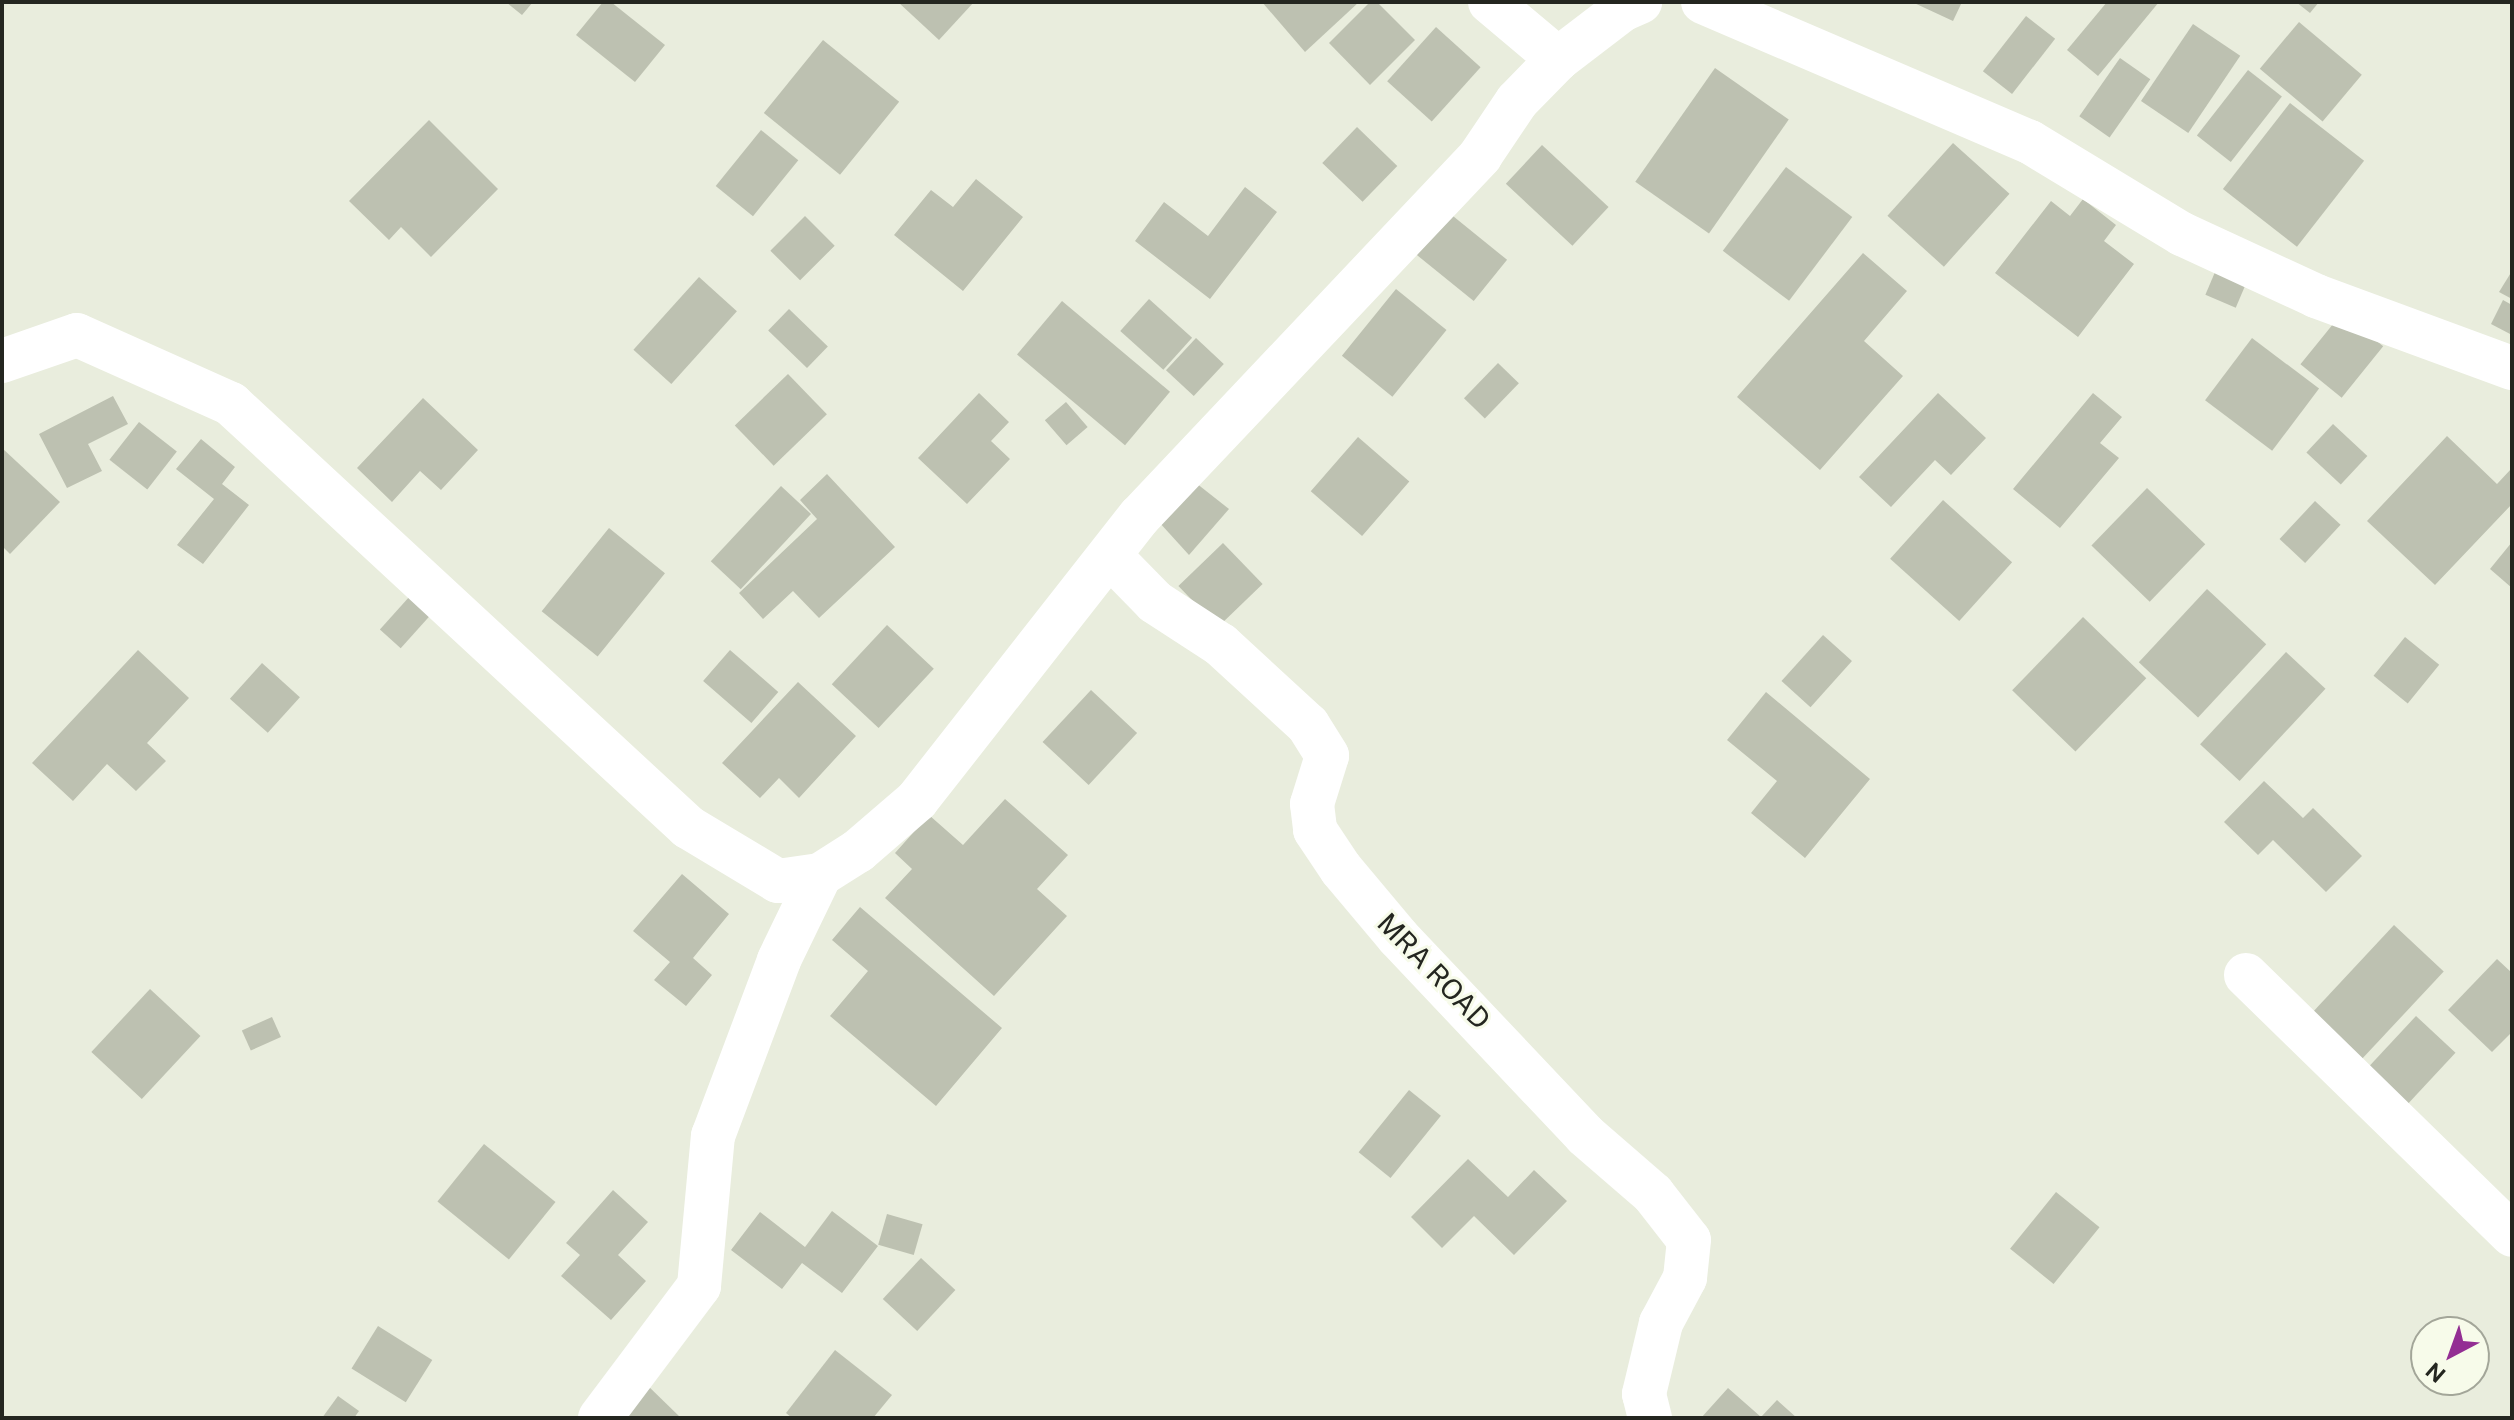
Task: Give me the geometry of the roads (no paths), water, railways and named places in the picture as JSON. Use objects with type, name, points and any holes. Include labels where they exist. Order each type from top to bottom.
[{"type":"street","points":[[1490,2],[1558,59]]},
{"type":"street","points":[[2,361],[77,335],[231,404],[688,827],[778,881],[820,875],[858,851],[917,800],[1111,557],[1139,517],[1480,156],[1517,101],[1558,59],[1622,10],[1640,2]]},
{"type":"street","points":[[1703,2],[2030,142],[2182,234],[2316,296],[2512,368]]},
{"type":"street","name":"MRA ROAD","points":[[1111,557],[1155,602],[1221,645],[1308,725],[1327,756],[1312,804],[1315,830],[1341,869],[1398,937],[1585,1135],[1653,1194],[1689,1240],[1685,1278],[1661,1323],[1644,1394],[1650,1418]]},
{"type":"street","points":[[600,1418],[699,1286],[713,1136],[779,960],[820,875]]},
{"type":"street","points":[[2246,975],[2512,1235]]}]
